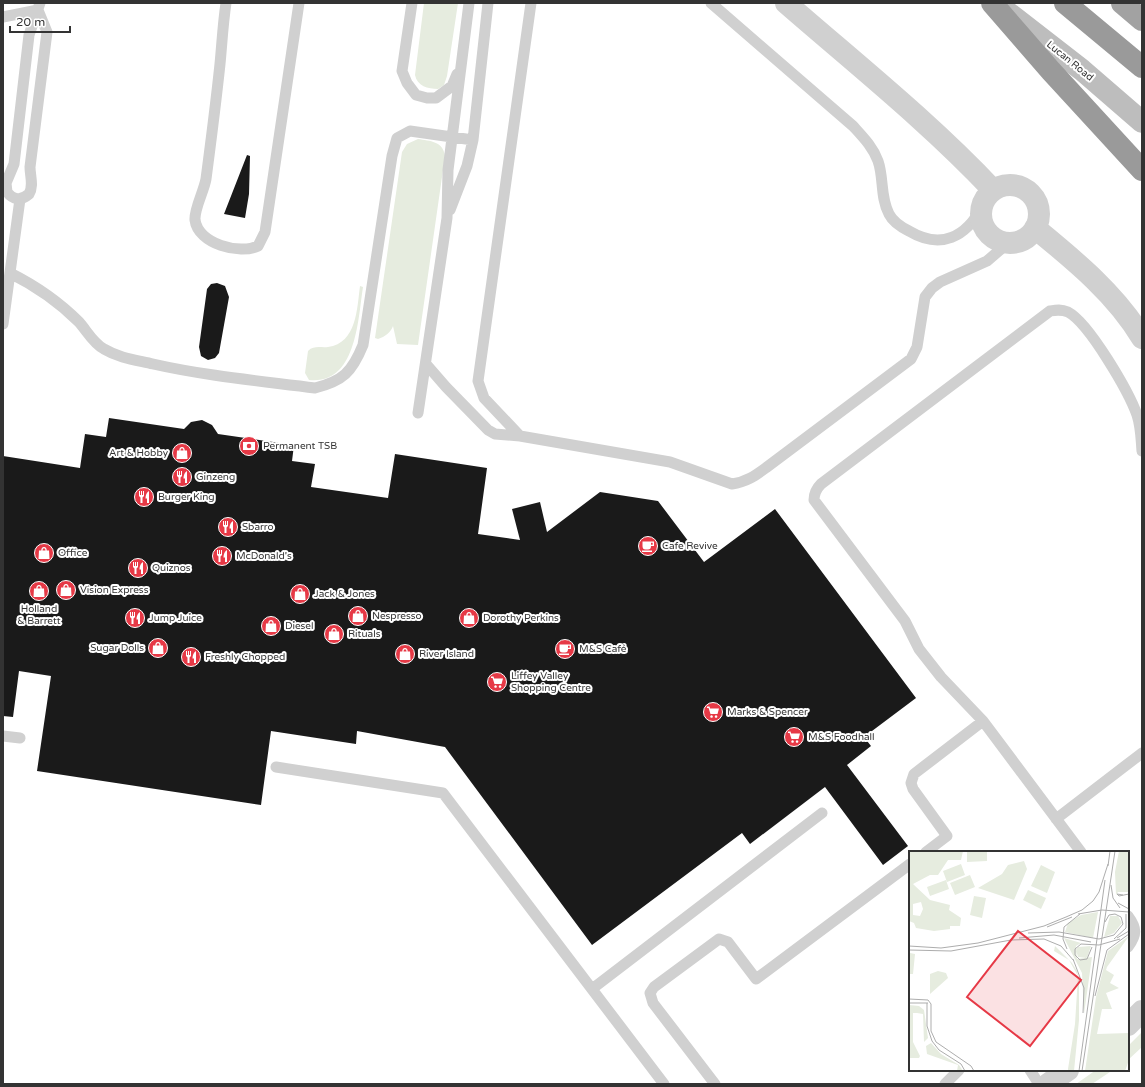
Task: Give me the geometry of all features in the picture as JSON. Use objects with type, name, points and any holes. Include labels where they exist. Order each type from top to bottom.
[{"type":"highway","points":[[992,3],[1051,71],[1087,108],[1142,170]]},
{"type":"highway","points":[[1065,3],[1142,67]]},
{"type":"highway","points":[[1122,3],[1142,20]]},
{"type":"main road","name":"Lucan Road","points":[[995,3],[1082,70],[1142,122]]},
{"type":"street","points":[[786,3],[925,123],[962,158],[987,198]]},
{"type":"street","points":[[1011,184],[1021,187],[1029,192],[1035,200],[1038,209],[1038,219],[1035,228],[1023,240],[1008,243],[992,237],[986,231],[982,223],[987,198],[1002,186],[1011,184]]},
{"type":"street","points":[[1035,228],[1074,259],[1094,279],[1121,308],[1142,338]]},
{"type":"street","points":[[1129,1024],[1142,1011]]},
{"type":"lane","points":[[226,3],[205,181],[194,219],[202,236],[210,242],[247,249],[258,246],[265,232],[298,3]]},
{"type":"lane","points":[[412,3],[402,71],[416,95],[436,98],[452,86],[460,67]]},
{"type":"lane","points":[[418,413],[447,218],[448,170],[469,3]]},
{"type":"lane","points":[[447,218],[467,166],[473,140],[488,3]]},
{"type":"lane","points":[[520,436],[484,398],[478,381],[531,3]]},
{"type":"lane","points":[[711,3],[848,121],[871,147],[878,161],[883,201],[896,223],[914,234],[925,238],[946,240],[958,235],[974,222],[987,198]]},
{"type":"lane","points":[[3,18],[39,6]]},
{"type":"lane","points":[[20,199],[10,195],[7,192],[6,183],[14,164],[28,35],[30,26],[39,6]]},
{"type":"lane","points":[[20,199],[29,194],[32,186],[30,167],[46,51],[47,32],[39,6]]},
{"type":"lane","points":[[10,273],[33,284],[51,297],[81,324],[101,348],[112,354],[170,368],[206,374],[315,388],[327,385],[338,381],[352,368],[363,345],[392,156],[397,138],[410,132],[473,140]]},
{"type":"lane","points":[[3,324],[20,199]]},
{"type":"lane","points":[[426,364],[488,430],[495,434],[520,436],[670,462],[732,484],[741,483],[761,471],[911,359],[917,347],[925,297],[932,288],[940,282],[987,261],[1008,243]]},
{"type":"lane","points":[[1079,851],[983,721],[941,677],[920,649],[905,621],[814,500],[816,488],[1050,311],[1060,309],[1068,312],[1083,326],[1119,379],[1140,425],[1142,451]]},
{"type":"lane","points":[[927,851],[948,836],[913,789],[912,779],[914,774],[983,721]]},
{"type":"lane","points":[[3,736],[20,738]]},
{"type":"lane","points":[[1056,819],[1142,754]]},
{"type":"lane","points":[[276,767],[443,793],[664,1084]]},
{"type":"lane","points":[[592,988],[822,813]]},
{"type":"lane","points":[[714,1084],[653,1003],[650,993],[654,987],[719,940],[724,939],[728,942],[756,979],[909,865]]},
{"type":"lane","points":[[1129,917],[1135,926],[1136,934],[1129,945]]},
{"type":"lane","points":[[945,1084],[958,1071]]},
{"type":"lane","points":[[1031,1071],[1039,1084]]},
{"type":"shaded area","points":[[424,3],[458,3],[447,76],[444,85],[438,89],[424,86],[418,82],[415,75]]},
{"type":"shaded area","points":[[418,139],[431,141],[439,145],[442,147],[445,156],[418,345],[397,344],[393,326],[385,336],[378,339],[375,338],[402,152],[407,144]]},
{"type":"shaded area","points":[[360,286],[363,287],[359,315],[352,347],[346,361],[337,372],[325,379],[309,380],[305,373],[308,351],[315,347],[328,347],[338,344],[345,339],[354,323]]},
{"type":"shaded area","points":[[1142,1032],[1142,1047],[1129,1059],[1129,1045]]},
{"type":"shaded area","points":[[1095,1071],[1112,1071],[1092,1084],[1076,1084]]},
{"type":"building","points":[[247,155],[250,156],[249,194],[245,218],[224,214]]},
{"type":"building","points":[[217,283],[225,286],[229,297],[219,353],[215,358],[208,360],[201,356],[199,347],[207,289],[211,284]]},
{"type":"building","name":"Liffey Valley Shopping Centre","points":[[109,418],[184,429],[191,422],[202,420],[212,425],[218,434],[294,445],[292,461],[315,464],[311,487],[388,498],[395,454],[487,468],[478,534],[520,540],[512,509],[540,502],[547,532],[600,492],[658,501],[704,562],[775,509],[916,698],[864,737],[871,746],[847,765],[908,846],[883,865],[825,787],[750,844],[742,833],[592,945],[445,747],[357,731],[356,744],[271,731],[261,805],[37,771],[51,676],[19,671],[13,717],[3,716],[3,456],[80,468],[85,434],[106,437]]},
{"type":"place","name":"Permanent TSB","points":[[249,446]]},
{"type":"place","name":"Art & Hobby","points":[[182,453]]},
{"type":"place","name":"Ginzeng","points":[[182,477]]},
{"type":"place","name":"Burger King","points":[[144,497]]},
{"type":"place","name":"Sbarro","points":[[228,527]]},
{"type":"place","name":"Cafe Revive","points":[[648,546]]},
{"type":"place","name":"Office","points":[[44,553]]},
{"type":"place","name":"McDonald's","points":[[222,556]]},
{"type":"place","name":"Quiznos","points":[[138,568]]},
{"type":"place","name":"Vision Express","points":[[66,590]]},
{"type":"place","name":"Holland & Barrett","points":[[39,591]]},
{"type":"place","name":"Jack & Jones","points":[[300,594]]},
{"type":"place","name":"Nespresso","points":[[358,616]]},
{"type":"place","name":"Jump Juice","points":[[135,618]]},
{"type":"place","name":"Dorothy Perkins","points":[[469,618]]},
{"type":"place","name":"Diesel","points":[[271,626]]},
{"type":"place","name":"Rituals","points":[[334,634]]},
{"type":"place","name":"Sugar Dolls","points":[[158,648]]},
{"type":"place","name":"M&S Café","points":[[565,649]]},
{"type":"place","name":"River Island","points":[[405,654]]},
{"type":"place","name":"Freshly Chopped","points":[[191,657]]},
{"type":"place","name":"Liffey Valley Shopping Centre","points":[[497,682]]},
{"type":"place","name":"Marks & Spencer","points":[[713,712]]},
{"type":"place","name":"M&S Foodhall","points":[[794,737]]}]
